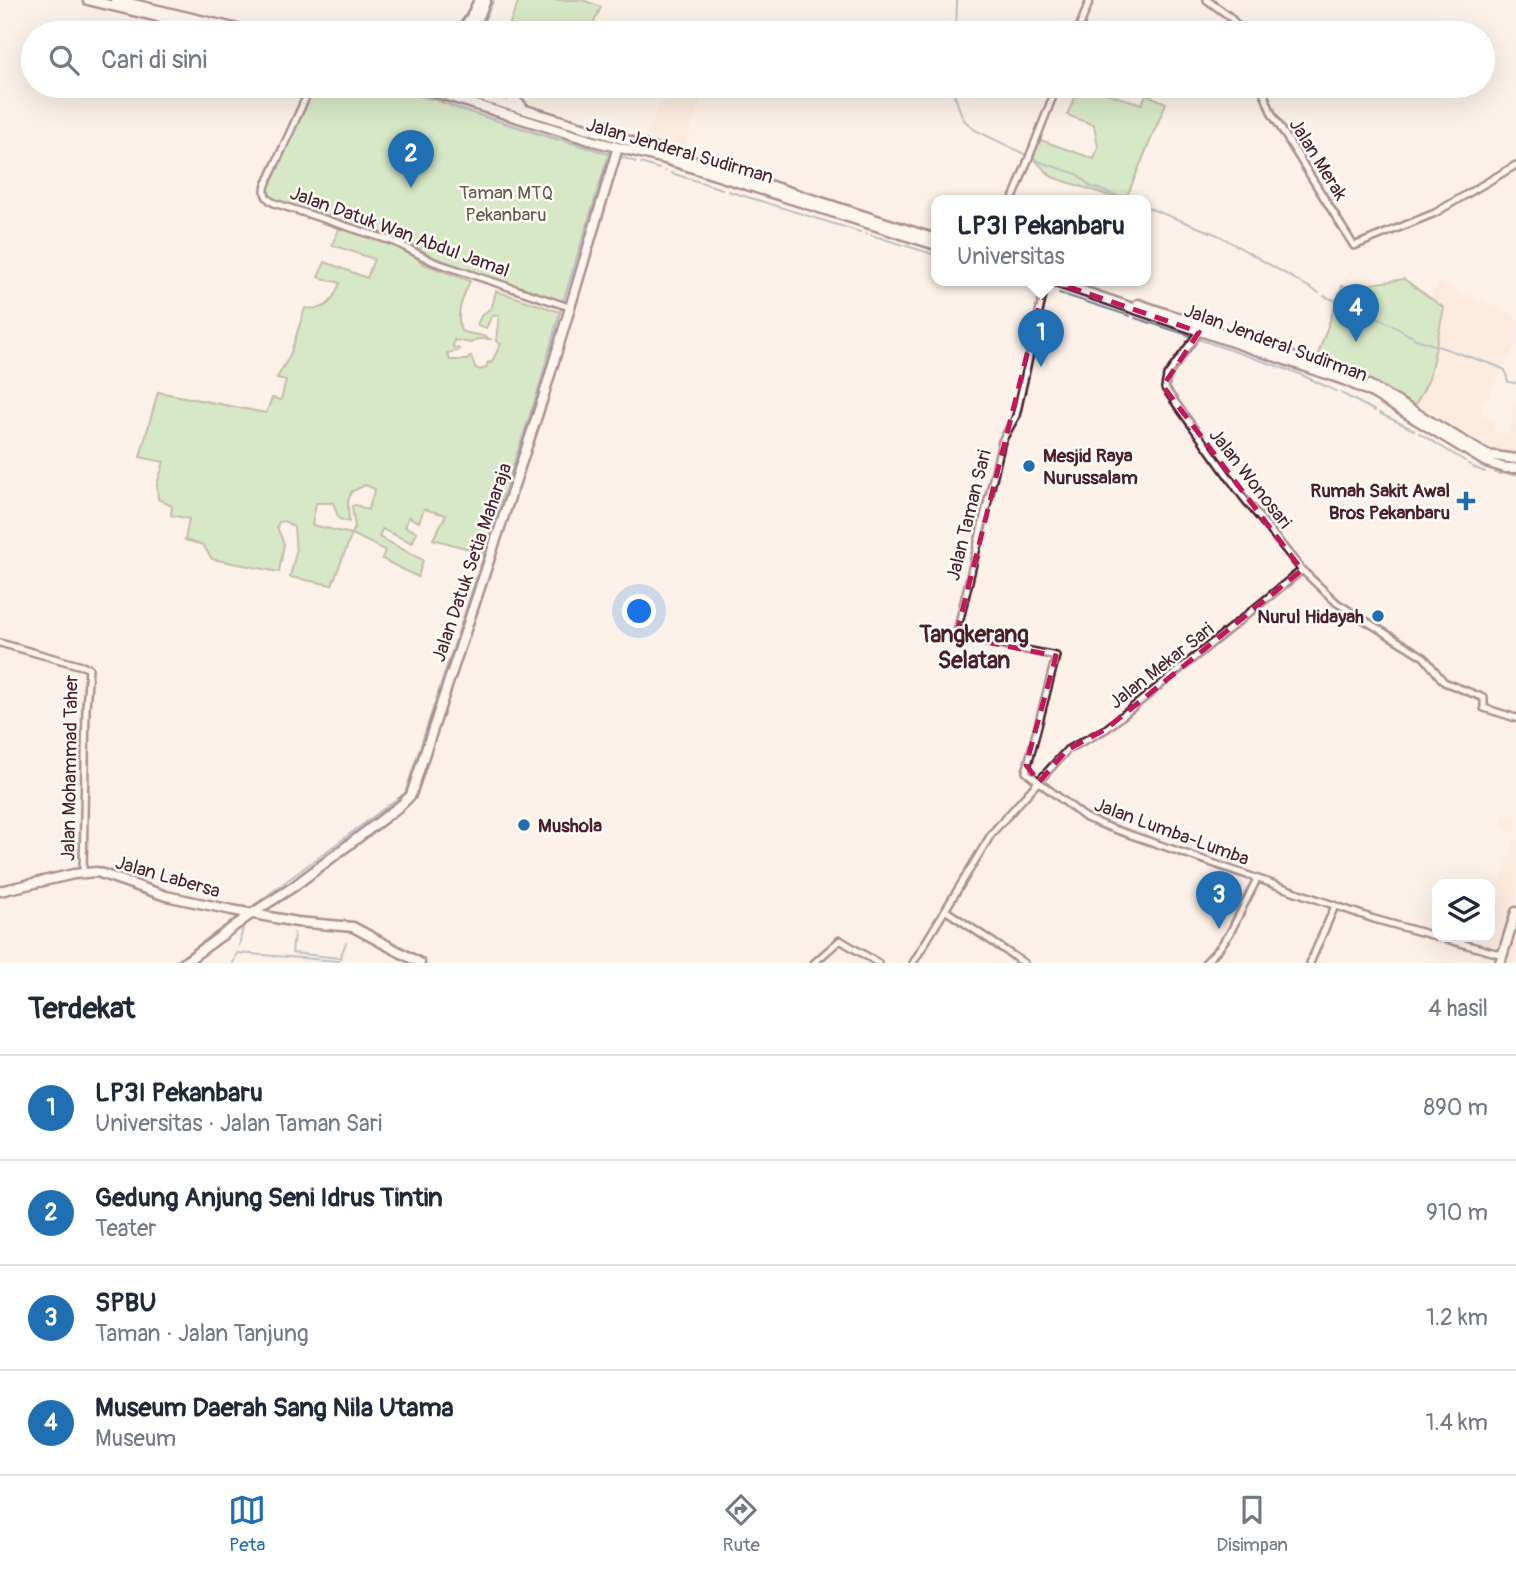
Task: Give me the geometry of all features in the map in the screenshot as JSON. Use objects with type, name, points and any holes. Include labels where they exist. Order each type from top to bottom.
[{"type":"main road","points":[[88,0],[191,21]]},
{"type":"main road","points":[[116,0],[185,21]]},
{"type":"main road","points":[[468,21],[479,0]]},
{"type":"main road","points":[[477,21],[486,0]]},
{"type":"main road","name":"Jalan Jenderal Sudirman","points":[[474,98],[618,147],[931,238]]},
{"type":"main road","name":"Jalan Jenderal Sudirman","points":[[481,98],[542,115],[818,204],[931,243]]},
{"type":"main road","points":[[511,98],[542,115]]},
{"type":"main road","name":"Jalan Datuk Setia Maharaja","points":[[184,963],[248,913],[293,887],[401,806],[411,795],[543,398],[564,306],[618,147]]},
{"type":"main road","name":"Jalan Jenderal Sudirman","points":[[1067,286],[1356,385],[1486,462],[1505,468],[1516,468]]},
{"type":"main road","name":"Jalan Jenderal Sudirman","points":[[1084,286],[1346,375],[1392,397],[1487,455],[1516,461]]},
{"type":"main road","name":"Jalan Labersa","points":[[0,891],[82,870],[105,874],[166,896],[232,910],[297,922],[353,927],[421,963]]},
{"type":"main road","points":[[1502,959],[1516,912]]},
{"type":"street","points":[[1082,21],[1090,0]]},
{"type":"street","points":[[1207,0],[1233,21]]},
{"type":"street","name":"Jalan Datuk Wan Abdul Jamal","points":[[306,98],[266,185],[264,194],[267,198],[274,203],[402,244],[450,268],[564,306]]},
{"type":"street","points":[[1014,195],[1052,98]]},
{"type":"street","name":"Jalan Merak","points":[[1266,98],[1272,114],[1354,246],[1435,213],[1516,165]]},
{"type":"street","name":"Jalan Taman Sari","points":[[1039,782],[1026,772],[1026,765],[1056,656],[956,636],[1002,441],[1016,416],[1045,286]]},
{"type":"street","name":"Jalan Wonosari","points":[[1199,332],[1167,376],[1164,388],[1243,497],[1302,570],[1337,603],[1424,657],[1444,682],[1484,698],[1484,708],[1516,718]]},
{"type":"street","name":"Jalan Mekar Sari","points":[[913,963],[992,834],[1067,750],[1106,729],[1302,570]]},
{"type":"street","name":"Jalan Mohammad Taher","points":[[0,643],[89,668],[82,870]]},
{"type":"street","name":"Jalan Lumba-Lumba","points":[[1039,782],[1086,818],[1335,906],[1502,959]]},
{"type":"street","points":[[1205,963],[1230,933],[1257,878]]},
{"type":"street","points":[[1310,963],[1335,906]]},
{"type":"street","points":[[945,911],[1024,963]]},
{"type":"street","points":[[814,963],[840,940],[878,963]]},
{"type":"highlighted area","points":[[1046,279],[1199,332],[1163,386],[1302,570],[1106,729],[1067,750],[1039,782],[1026,765],[1056,656],[956,636]]},
{"type":"shaded area","points":[[661,98],[701,98],[685,147],[647,136]]},
{"type":"shaded area","points":[[1439,282],[1516,316],[1516,345],[1480,412],[1497,421],[1493,430],[1508,435],[1516,402],[1516,457],[1495,457],[1415,408],[1429,379],[1445,308],[1430,297]]},
{"type":"shaded area","points":[[1504,815],[1516,817],[1516,833],[1500,828]]},
{"type":"shaded area","points":[[1516,833],[1516,963],[1478,963],[1484,942],[1495,942],[1495,879],[1491,879],[1492,878],[1501,880]]},
{"type":"green space","points":[[519,0],[583,0],[601,7],[595,21],[511,21]]},
{"type":"green space","name":"Taman MTQ Pekanbaru","points":[[308,98],[430,98],[609,154],[563,302],[430,257],[414,245],[270,200],[267,192]]},
{"type":"green space","points":[[1075,98],[1121,98],[1142,104],[1144,98],[1155,98],[1166,103],[1128,195],[1107,195],[1052,177],[1031,156],[1038,139],[1094,159],[1098,147],[1094,125],[1067,115]]},
{"type":"green space","points":[[339,228],[408,251],[424,264],[470,281],[459,311],[461,331],[490,339],[477,339],[471,343],[454,340],[453,347],[459,349],[447,353],[450,360],[467,360],[471,356],[475,367],[480,370],[486,368],[488,362],[491,363],[501,344],[496,341],[499,315],[492,316],[486,328],[477,325],[481,316],[492,307],[496,291],[560,312],[539,388],[484,553],[433,539],[446,515],[424,509],[419,522],[409,517],[405,527],[417,532],[412,543],[382,529],[379,537],[423,560],[418,577],[382,559],[385,550],[352,534],[332,585],[290,577],[296,552],[294,527],[284,521],[279,522],[277,527],[284,544],[279,572],[212,559],[203,545],[185,540],[189,519],[171,515],[172,506],[158,499],[157,484],[164,462],[140,457],[158,392],[266,413],[272,398],[281,400],[286,380],[277,378],[290,355],[305,308],[319,308],[328,304],[340,283],[318,277],[325,262],[367,278],[374,259],[332,245]],"holes":[[[365,485],[375,489],[368,510],[352,506],[355,527],[352,534],[312,525],[316,503],[333,503],[339,519],[349,522],[348,502],[351,492]]]},
{"type":"green space","points":[[1404,279],[1444,308],[1429,379],[1415,406],[1392,395],[1358,372],[1317,357],[1342,286]]},
{"type":"waterway","points":[[484,21],[494,0]]},
{"type":"waterway","points":[[956,21],[957,0]]},
{"type":"waterway","points":[[955,98],[963,119],[975,130],[1043,163],[1077,174],[1090,186],[1115,195]]},
{"type":"waterway","points":[[525,105],[577,120]]},
{"type":"waterway","points":[[450,106],[558,140]]},
{"type":"waterway","points":[[583,121],[605,127]]},
{"type":"waterway","points":[[610,129],[618,131],[616,134]]},
{"type":"waterway","points":[[564,141],[608,153]]},
{"type":"waterway","points":[[563,303],[610,151]]},
{"type":"waterway","points":[[619,156],[636,162]]},
{"type":"waterway","points":[[641,163],[659,169]]},
{"type":"waterway","points":[[671,173],[722,189]]},
{"type":"waterway","points":[[728,191],[860,232]]},
{"type":"waterway","points":[[1151,209],[1218,235],[1319,293]]},
{"type":"waterway","points":[[871,235],[931,253]]},
{"type":"waterway","points":[[1036,286],[1042,288]]},
{"type":"waterway","points":[[1059,293],[1130,316]]},
{"type":"waterway","points":[[1324,296],[1381,319],[1416,339],[1494,365],[1505,370],[1508,382],[1516,383]]},
{"type":"waterway","points":[[249,909],[405,793],[539,388],[561,308]]},
{"type":"waterway","points":[[1135,318],[1191,336]]},
{"type":"waterway","points":[[1198,339],[1297,373],[1336,391]]},
{"type":"waterway","points":[[1341,393],[1375,411]]},
{"type":"waterway","points":[[1379,413],[1414,430]]},
{"type":"waterway","points":[[1419,433],[1465,461]]},
{"type":"waterway","points":[[1473,467],[1485,472]]},
{"type":"waterway","points":[[1495,473],[1500,474]]},
{"type":"waterway","points":[[32,879],[74,870]]},
{"type":"waterway","points":[[1,887],[26,880]]},
{"type":"waterway","points":[[174,963],[241,914]]},
{"type":"waterway","points":[[239,946],[243,927]]},
{"type":"waterway","points":[[294,933],[292,953],[341,958]]},
{"type":"waterway","points":[[340,958],[346,943]]},
{"type":"waterway","points":[[237,953],[340,961]]},
{"type":"waterway","points":[[233,963],[237,953]]},
{"type":"place","name":"Gedung Anjung Seni Idrus Tintin","points":[[411,188]]},
{"type":"place","name":"Museum Daerah Sang Nila Utama","points":[[1356,342]]},
{"type":"place","name":"LP3I Pekanbaru","points":[[1041,367]]},
{"type":"place","name":"Mesjid Raya Nurussalam","points":[[1029,466]]},
{"type":"place","name":"Rumah Sakit Awal Bros Pekanbaru","points":[[1466,501]]},
{"type":"place","name":"Nurul Hidayah","points":[[1378,616]]},
{"type":"place","name":"Mushola","points":[[524,825]]},
{"type":"place","name":"SPBU","points":[[1219,929]]},
{"type":"district","name":"Tangkerang Selatan","points":[[974,647]]}]
